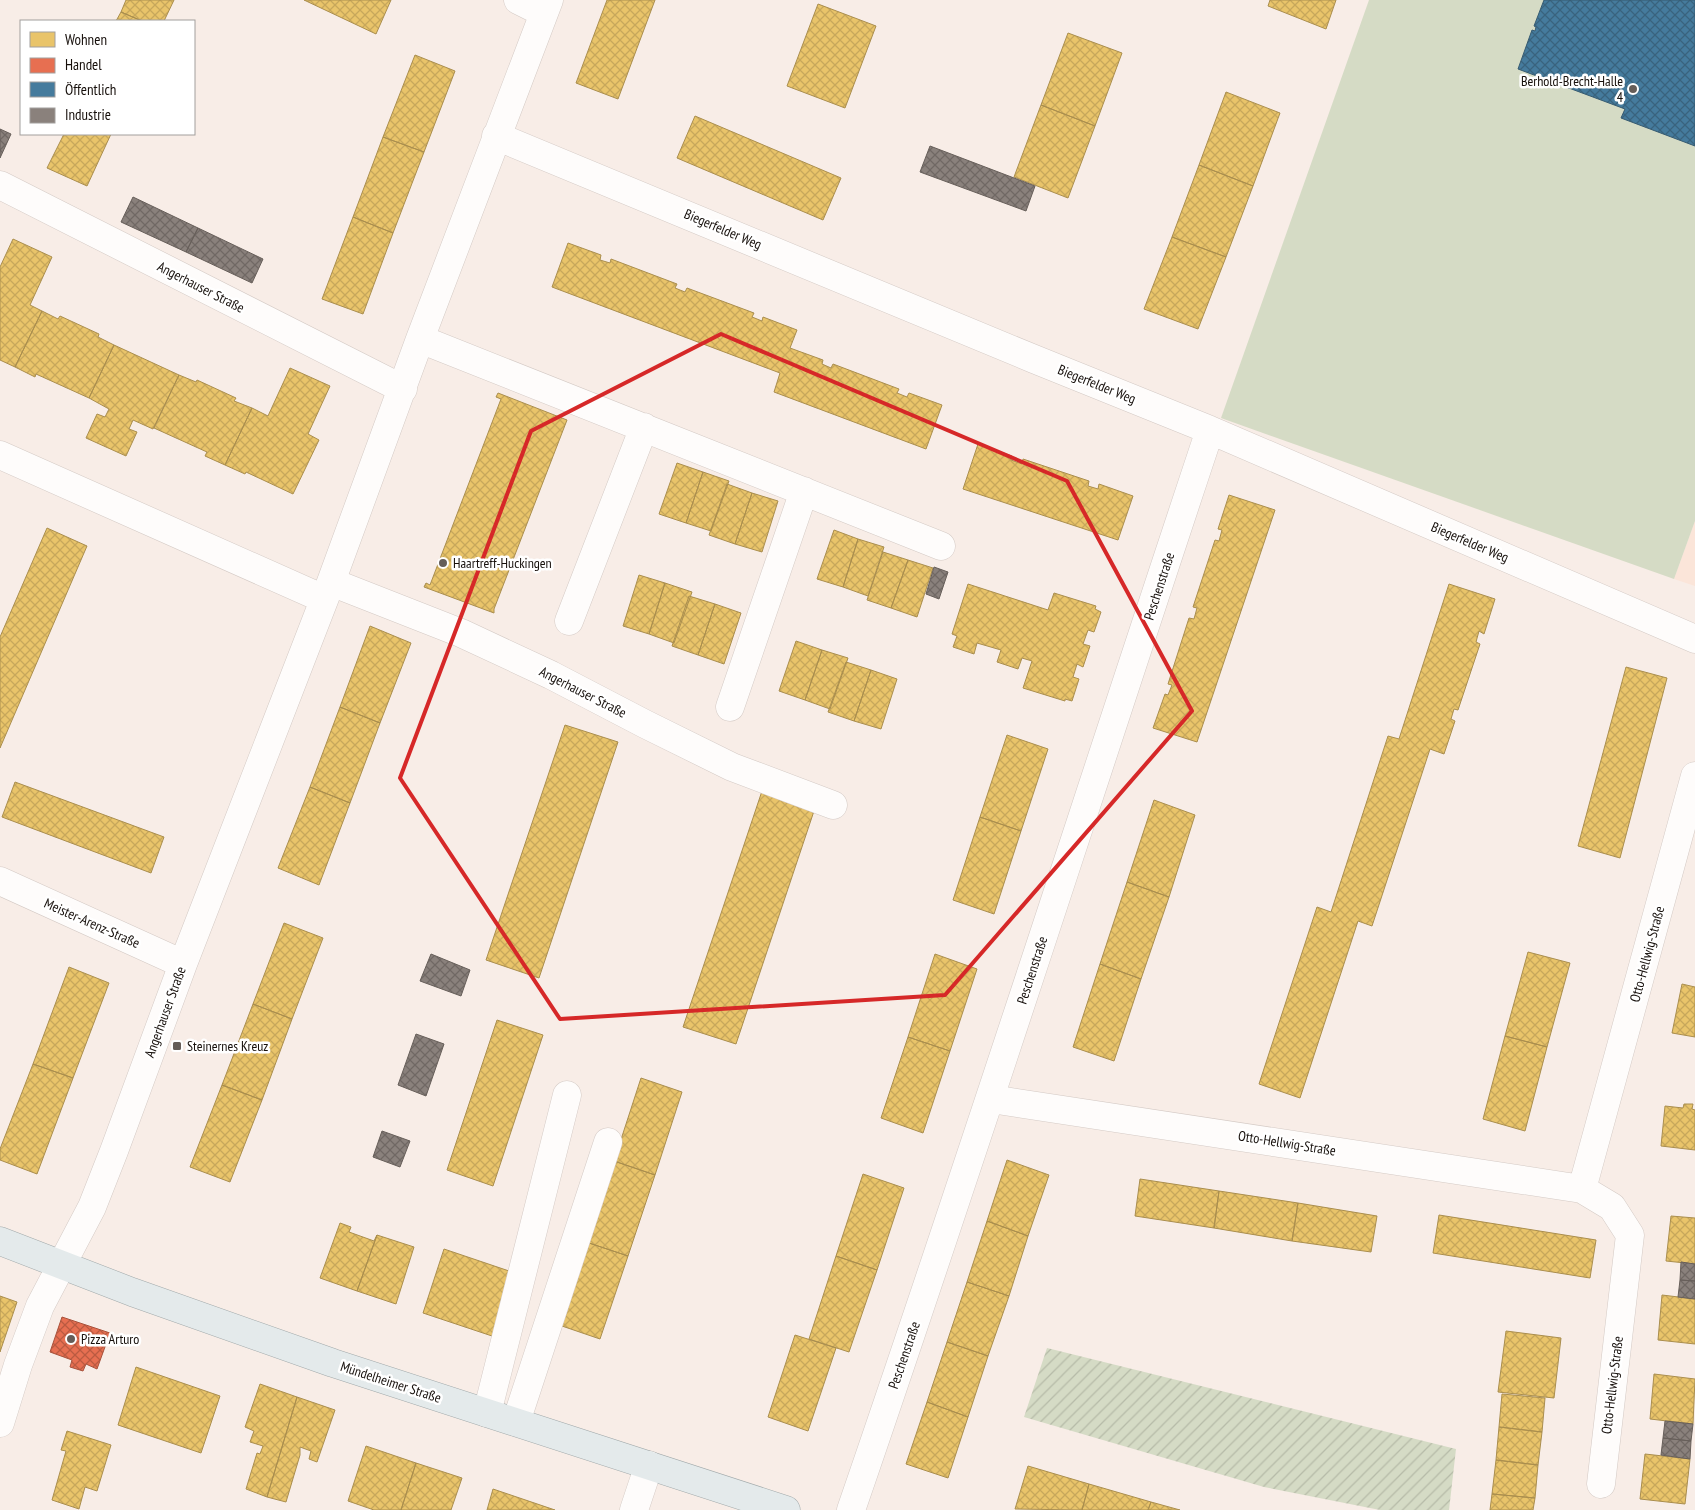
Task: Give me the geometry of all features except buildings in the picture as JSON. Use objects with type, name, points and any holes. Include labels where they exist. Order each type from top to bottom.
[{"type":"main road","name":"Mündelheimer Straße","points":[[0,1241],[132,1292],[332,1364],[786,1510]]},
{"type":"street","points":[[518,0],[546,6]]},
{"type":"street","name":"Angerhauser Straße","points":[[0,1423],[18,1365],[40,1306],[92,1207],[114,1151],[183,964],[328,590],[420,339],[546,6]]},
{"type":"street","name":"Biegerfelder Weg","points":[[496,136],[1210,430],[1695,639]]},
{"type":"street","name":"Angerhauser Straße","points":[[0,185],[403,389]]},
{"type":"street","points":[[420,339],[941,546]]},
{"type":"street","points":[[569,621],[644,427]]},
{"type":"street","name":"Peschenstraße","points":[[852,1510],[991,1099],[1036,956],[1210,430]]},
{"type":"street","name":"Angerhauser Straße","points":[[0,455],[328,590],[479,641],[551,675],[732,767],[833,805]]},
{"type":"street","points":[[730,707],[804,491]]},
{"type":"street","name":"Otto-Hellwig-Straße","points":[[1582,1188],[1695,776]]},
{"type":"street","name":"Meister-Arenz-Straße","points":[[0,881],[183,964]]},
{"type":"street","points":[[486,1413],[567,1095]]},
{"type":"street","name":"Otto-Hellwig-Straße","points":[[991,1099],[1582,1188],[1612,1207],[1630,1235],[1601,1484]]},
{"type":"street","points":[[516,1422],[608,1142]]},
{"type":"street","points":[[634,1510],[648,1465]]},
{"type":"highlighted area","points":[[721,334],[1067,481],[1192,711],[945,995],[560,1019],[400,778],[531,431]]},
{"type":"shaded area","points":[[1695,521],[1695,586],[1674,579]]},
{"type":"green space","points":[[1369,0],[1695,0],[1695,521],[1674,579],[1221,418]]},
{"type":"green space","points":[[1047,1348],[1456,1449],[1449,1510],[1380,1510],[1264,1487],[1024,1417]]},
{"type":"place","name":"Berhold-Brecht-Halle 4","points":[[1633,89]]},
{"type":"place","name":"Haartreff-Huckingen","points":[[443,563]]},
{"type":"place","name":"Steinernes Kreuz","points":[[177,1046]]},
{"type":"place","name":"Pizza Arturo","points":[[71,1339]]}]
